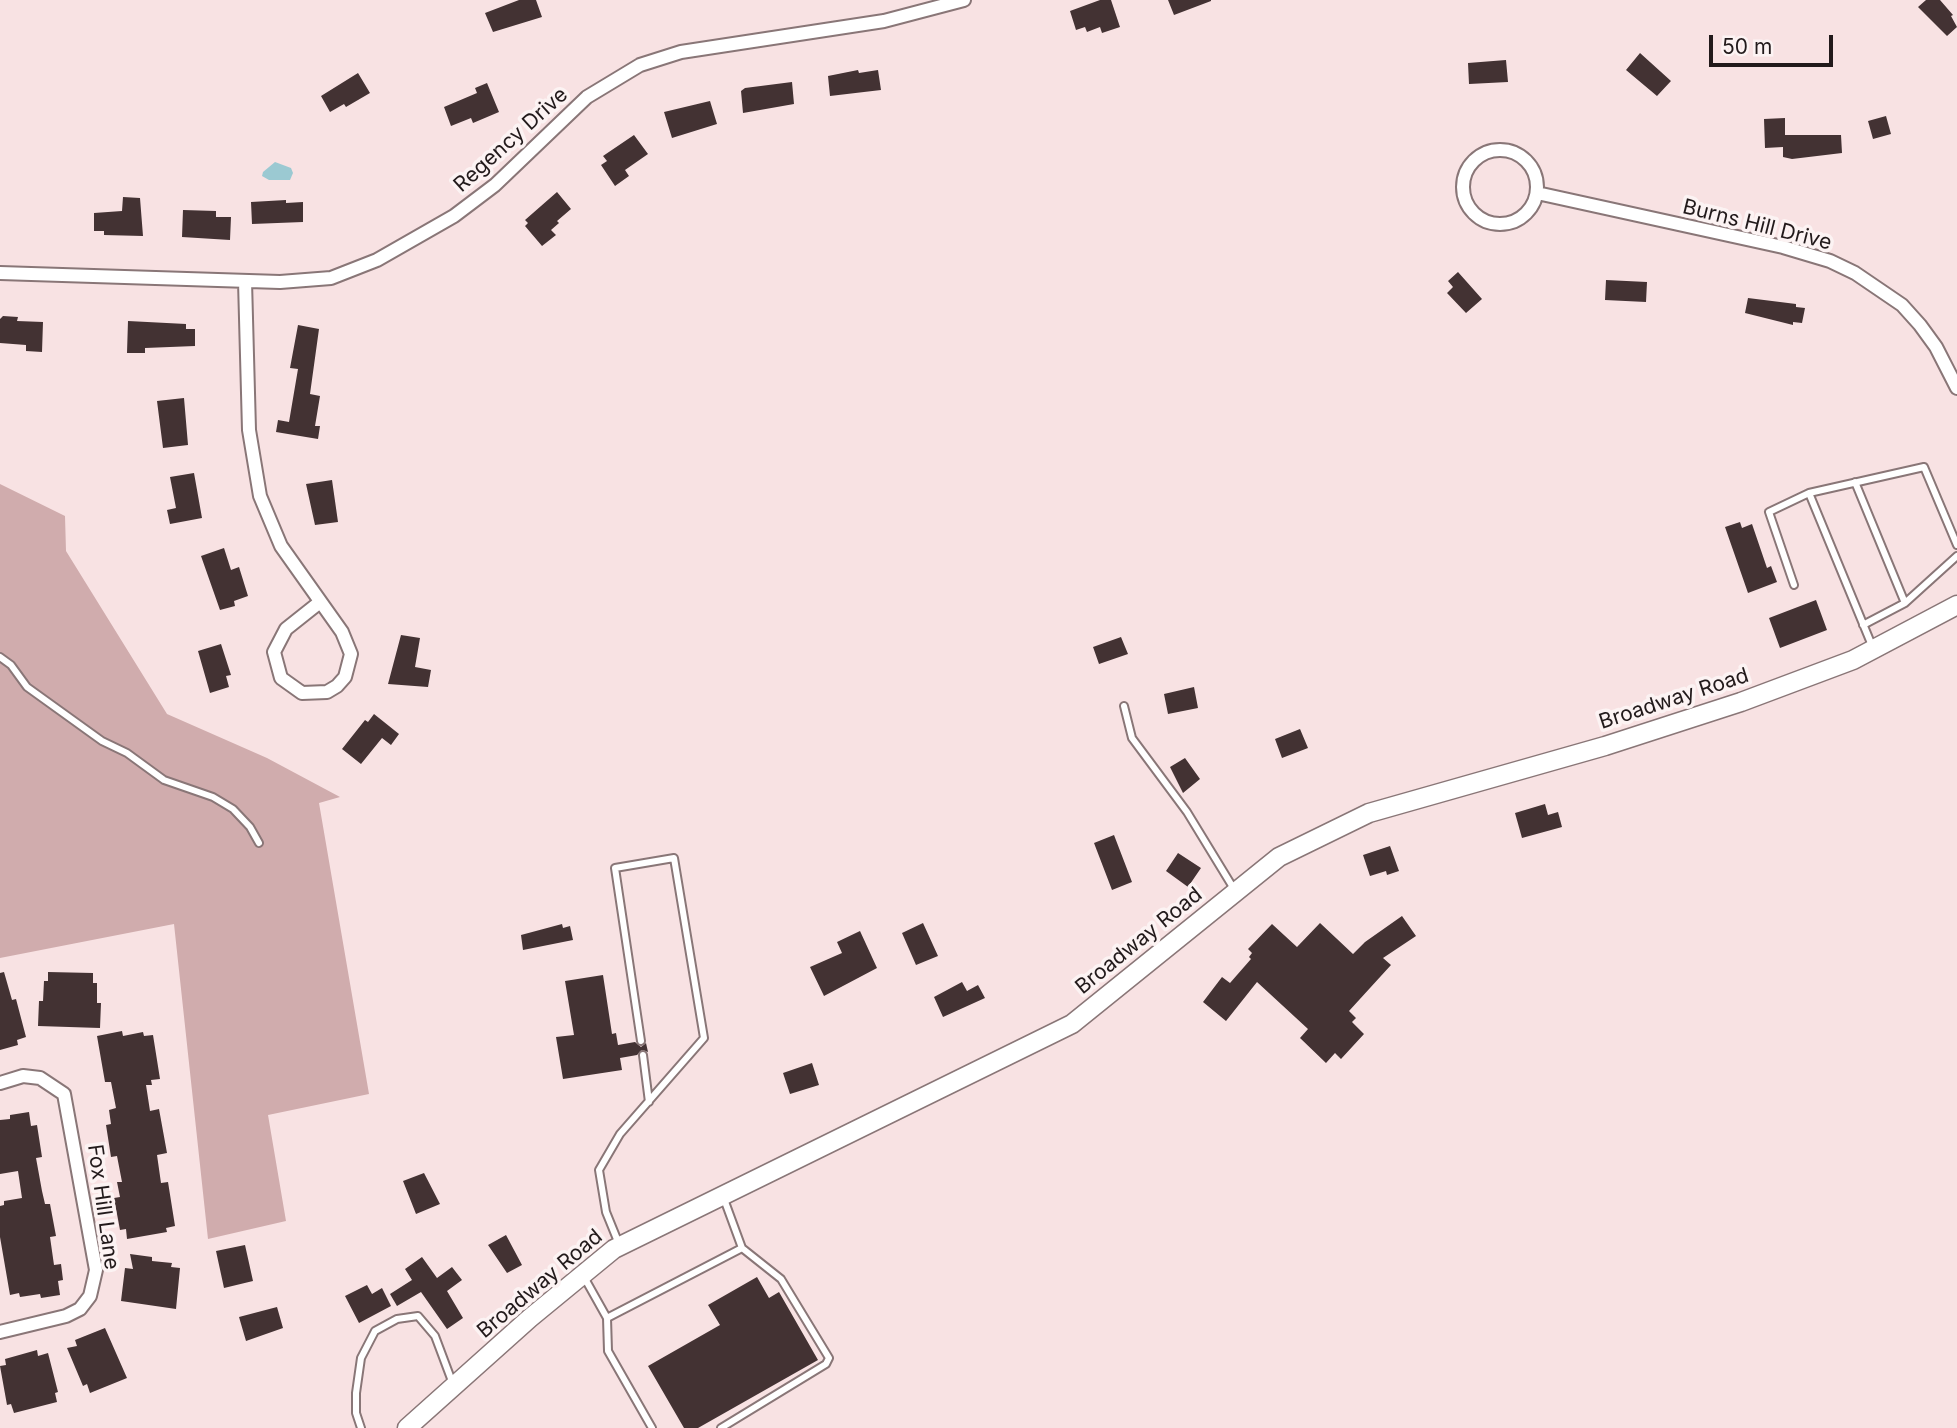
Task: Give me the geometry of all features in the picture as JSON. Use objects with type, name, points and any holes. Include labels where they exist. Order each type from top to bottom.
[{"type":"main road","name":"Broadway Road","points":[[407,1428],[620,1246],[1072,1024],[1279,857],[1369,813],[1605,746],[1741,702],[1873,650],[1957,605]]},
{"type":"street","name":"Regency Drive","points":[[0,274],[314,281],[347,273],[377,260],[454,216],[495,185],[587,97],[640,65],[681,52],[891,20],[964,0]]},
{"type":"street","points":[[1508,151],[1528,163],[1536,177],[1537,193],[1531,207],[1520,218],[1497,223],[1482,218],[1470,208],[1464,193],[1465,177],[1472,163],[1485,154],[1508,151]]},
{"type":"street","name":"Burns Hill Drive","points":[[1537,193],[1783,247],[1843,267],[1902,305],[1936,347],[1957,388]]},
{"type":"street","points":[[245,281],[249,430],[260,496],[281,546],[348,642],[349,666],[345,677],[327,692],[302,693],[281,678],[274,652],[286,629],[320,603]]},
{"type":"street","name":"Fox Hill Lane","points":[[0,1083],[23,1076],[40,1078],[64,1094],[96,1270],[90,1296],[80,1309],[66,1316],[0,1332]]},
{"type":"lane","points":[[1794,585],[1769,512],[1809,493],[1924,467],[1957,545]]},
{"type":"lane","points":[[1855,482],[1905,603]]},
{"type":"lane","points":[[1809,493],[1873,650]]},
{"type":"lane","points":[[1863,625],[1905,603],[1957,556]]},
{"type":"lane","points":[[0,657],[11,665],[27,687],[102,741],[127,753],[164,780],[213,797],[233,809],[260,843]]},
{"type":"lane","points":[[1124,706],[1132,737],[1186,812],[1235,892]]},
{"type":"lane","points":[[620,1246],[606,1212],[599,1170],[620,1134],[704,1038],[674,858],[615,868],[640,1041]]},
{"type":"lane","points":[[643,1055],[649,1102]]},
{"type":"lane","points":[[721,1428],[826,1364],[829,1358],[781,1279],[742,1248],[722,1194]]},
{"type":"lane","points":[[607,1318],[742,1248]]},
{"type":"lane","points":[[583,1275],[607,1318],[608,1351],[653,1428]]},
{"type":"lane","points":[[361,1428],[356,1413],[361,1358],[375,1331],[397,1319],[418,1316],[435,1336],[455,1388]]},
{"type":"shaded area","points":[[0,484],[65,516],[66,551],[167,714],[267,758],[340,797],[319,803],[369,1094],[268,1115],[286,1221],[208,1239],[174,924],[0,958]]},
{"type":"water","points":[[275,162],[291,168],[293,173],[290,180],[269,180],[262,176]]},
{"type":"building","points":[[519,0],[536,0],[542,17],[493,32],[485,13]]},
{"type":"building","points":[[1100,0],[1111,0],[1120,27],[1102,33],[1100,27],[1087,32],[1085,27],[1076,30],[1070,11]]},
{"type":"building","points":[[1168,0],[1211,0],[1211,1],[1174,15]]},
{"type":"building","points":[[1926,0],[1940,0],[1953,15],[1951,16],[1957,27],[1947,36],[1918,7]]},
{"type":"building","points":[[1640,53],[1671,81],[1657,96],[1626,70]]},
{"type":"building","points":[[1506,60],[1508,82],[1469,84],[1468,63]]},
{"type":"building","points":[[858,70],[859,73],[878,70],[881,90],[830,96],[828,76]]},
{"type":"building","points":[[358,73],[370,93],[346,107],[344,104],[330,112],[321,96]]},
{"type":"building","points":[[792,82],[794,104],[743,113],[741,91],[745,88]]},
{"type":"building","points":[[487,83],[499,112],[473,123],[471,118],[451,126],[444,107],[477,93],[475,88]]},
{"type":"building","points":[[710,101],[717,124],[672,138],[664,112]]},
{"type":"building","points":[[1886,116],[1891,134],[1873,139],[1868,121]]},
{"type":"building","points":[[1785,118],[1785,135],[1841,135],[1842,153],[1792,159],[1783,157],[1783,147],[1765,148],[1764,119]]},
{"type":"building","points":[[634,135],[648,154],[625,170],[629,176],[615,186],[601,165],[607,161],[603,156]]},
{"type":"building","points":[[557,192],[571,209],[551,230],[556,235],[542,246],[525,226],[528,223],[525,220]]},
{"type":"building","points":[[123,197],[140,198],[143,236],[104,235],[104,231],[94,231],[94,213],[122,211]]},
{"type":"building","points":[[286,200],[286,203],[303,202],[303,222],[252,224],[251,202]]},
{"type":"building","points":[[183,210],[216,211],[216,217],[231,217],[230,240],[182,237]]},
{"type":"building","points":[[1458,272],[1482,299],[1466,313],[1447,293],[1453,287],[1448,281]]},
{"type":"building","points":[[1606,280],[1647,282],[1646,302],[1605,300]]},
{"type":"building","points":[[1748,298],[1796,304],[1796,307],[1805,308],[1802,323],[1793,322],[1793,325],[1745,313]]},
{"type":"building","points":[[3,316],[18,317],[17,321],[43,322],[42,352],[26,351],[26,345],[0,343],[0,319]]},
{"type":"building","points":[[128,321],[186,324],[186,329],[195,329],[195,346],[145,348],[145,353],[127,353]]},
{"type":"building","points":[[298,325],[319,329],[310,394],[320,396],[315,426],[320,426],[318,439],[276,432],[278,420],[289,422],[298,369],[290,368]]},
{"type":"building","points":[[184,398],[188,445],[163,448],[157,401]]},
{"type":"building","points":[[194,473],[202,518],[170,524],[167,510],[176,508],[170,477]]},
{"type":"building","points":[[332,480],[338,522],[315,525],[306,484]]},
{"type":"building","points":[[1740,522],[1742,528],[1752,524],[1767,568],[1771,566],[1777,582],[1748,593],[1725,527]]},
{"type":"building","points":[[224,548],[231,570],[239,567],[248,596],[234,601],[235,606],[220,610],[201,556]]},
{"type":"building","points":[[1816,600],[1827,630],[1780,648],[1769,618]]},
{"type":"building","points":[[401,635],[420,638],[415,667],[431,670],[428,687],[388,684]]},
{"type":"building","points":[[1121,637],[1128,654],[1099,664],[1093,647]]},
{"type":"building","points":[[221,644],[231,675],[226,676],[229,687],[210,693],[198,651]]},
{"type":"building","points":[[1194,687],[1198,708],[1168,714],[1164,694]]},
{"type":"building","points":[[374,714],[399,734],[391,745],[382,738],[361,764],[342,749],[365,720],[368,722]]},
{"type":"building","points":[[1300,729],[1308,748],[1282,758],[1275,739]]},
{"type":"building","points":[[1185,758],[1200,779],[1183,793],[1170,767]]},
{"type":"building","points":[[1545,804],[1548,815],[1558,812],[1562,827],[1522,838],[1515,813]]},
{"type":"building","points":[[1114,835],[1132,882],[1112,890],[1094,843]]},
{"type":"building","points":[[1390,846],[1399,871],[1387,875],[1386,871],[1370,876],[1363,855]]},
{"type":"building","points":[[1178,853],[1201,868],[1188,887],[1166,871]]},
{"type":"building","points":[[1402,916],[1416,936],[1383,958],[1391,965],[1349,1011],[1356,1018],[1352,1022],[1364,1034],[1341,1059],[1335,1053],[1326,1063],[1300,1038],[1308,1029],[1257,982],[1226,1021],[1203,1002],[1222,977],[1230,983],[1251,959],[1249,957],[1252,953],[1248,949],[1272,924],[1297,947],[1320,923],[1353,954],[1365,942]]},
{"type":"building","points":[[923,923],[938,956],[916,965],[902,933]]},
{"type":"building","points":[[562,924],[563,928],[570,926],[573,940],[523,950],[521,935]]},
{"type":"building","points":[[860,931],[877,968],[824,996],[810,967],[842,953],[837,942]]},
{"type":"building","points":[[4,972],[12,1000],[16,999],[26,1037],[17,1040],[18,1045],[0,1050],[0,973]]},
{"type":"building","points":[[48,972],[93,973],[93,983],[97,983],[97,1003],[101,1003],[100,1028],[38,1026],[39,1001],[43,1001],[44,981],[48,981]]},
{"type":"building","points":[[603,975],[612,1034],[616,1033],[618,1045],[635,1042],[641,1047],[646,1043],[648,1052],[642,1050],[637,1055],[620,1058],[622,1070],[563,1079],[556,1037],[574,1035],[565,981]]},
{"type":"building","points":[[962,982],[967,991],[978,985],[985,998],[943,1017],[934,997]]},
{"type":"building","points":[[122,1031],[123,1036],[143,1032],[144,1036],[153,1035],[160,1079],[151,1080],[152,1085],[146,1085],[150,1111],[159,1109],[167,1153],[157,1155],[161,1183],[168,1182],[175,1226],[166,1228],[167,1232],[127,1239],[126,1229],[120,1230],[114,1198],[120,1197],[117,1182],[122,1182],[117,1156],[111,1157],[106,1125],[111,1124],[109,1110],[116,1108],[111,1082],[105,1082],[97,1036]]},
{"type":"building","points":[[812,1063],[819,1085],[790,1094],[783,1073]]},
{"type":"building","points":[[29,1112],[31,1126],[37,1125],[42,1157],[36,1158],[45,1204],[50,1204],[56,1236],[50,1237],[54,1265],[61,1264],[63,1280],[58,1281],[60,1295],[41,1298],[40,1294],[20,1297],[19,1293],[10,1295],[0,1237],[0,1206],[4,1205],[4,1201],[22,1198],[18,1171],[0,1174],[0,1120],[10,1119],[10,1115]]},
{"type":"building","points":[[424,1173],[440,1204],[416,1214],[403,1181]]},
{"type":"building","points":[[506,1235],[522,1265],[507,1273],[488,1245]]},
{"type":"building","points":[[245,1245],[253,1281],[224,1288],[216,1251]]},
{"type":"building","points":[[130,1254],[152,1257],[152,1261],[172,1263],[171,1267],[180,1268],[176,1309],[121,1301],[125,1268],[133,1269]]},
{"type":"building","points":[[422,1257],[437,1278],[452,1267],[462,1280],[447,1291],[463,1318],[447,1329],[421,1292],[397,1306],[390,1294],[412,1280],[405,1269]]},
{"type":"building","points":[[757,1277],[769,1298],[779,1292],[818,1360],[698,1428],[684,1428],[648,1366],[720,1325],[708,1305]]},
{"type":"building","points":[[367,1285],[372,1294],[382,1288],[391,1306],[359,1323],[345,1296]]},
{"type":"building","points":[[277,1307],[283,1328],[246,1341],[239,1317]]},
{"type":"building","points":[[105,1328],[127,1378],[90,1393],[87,1384],[83,1386],[67,1348],[77,1346],[75,1340]]},
{"type":"building","points":[[37,1350],[38,1356],[48,1353],[58,1392],[55,1393],[57,1402],[14,1413],[11,1404],[7,1405],[0,1366],[6,1365],[5,1359]]}]
